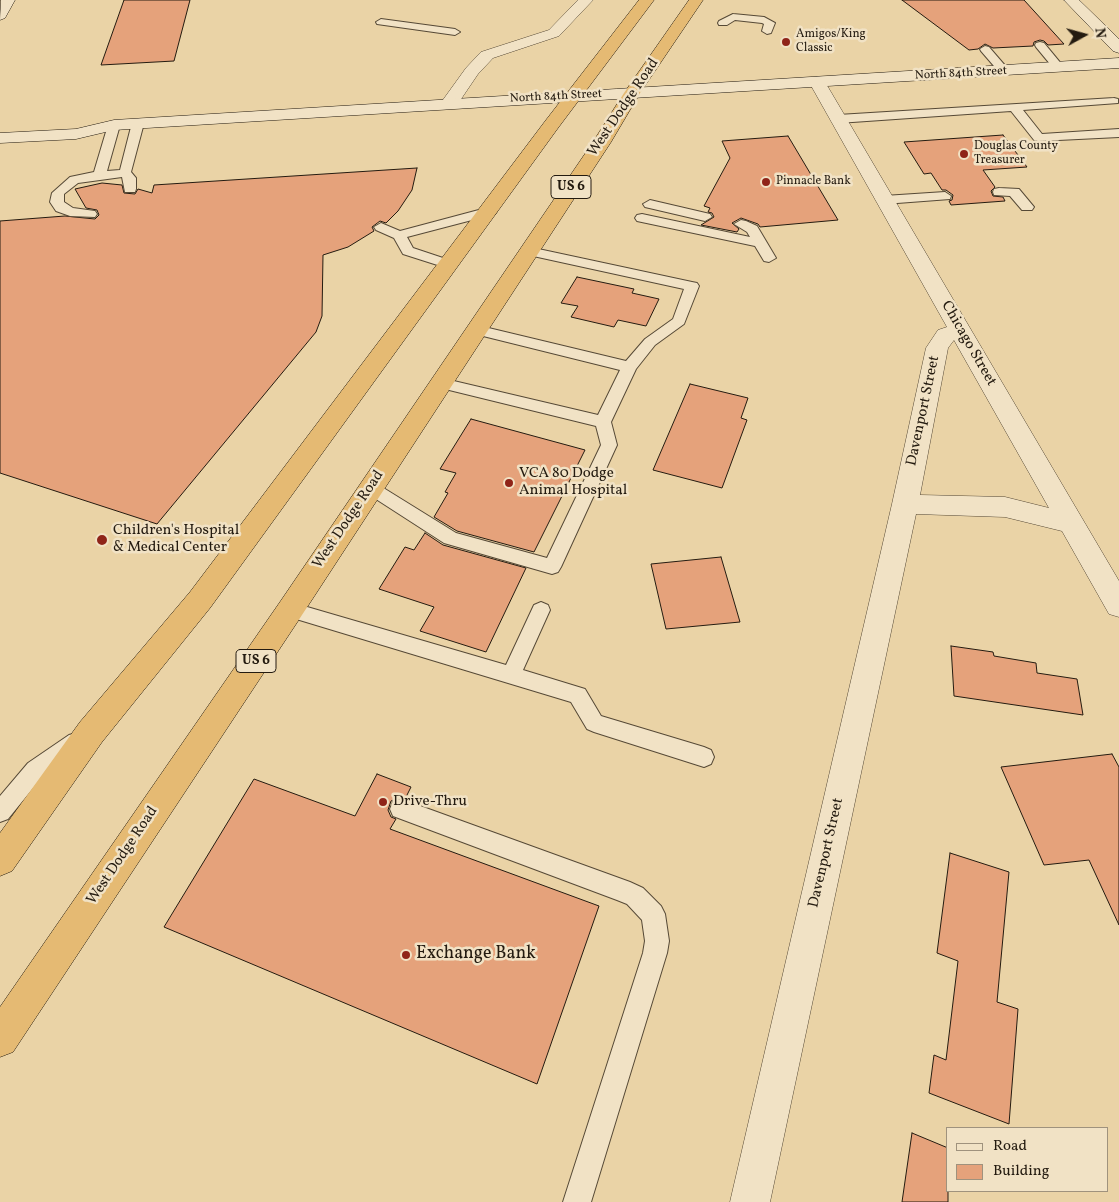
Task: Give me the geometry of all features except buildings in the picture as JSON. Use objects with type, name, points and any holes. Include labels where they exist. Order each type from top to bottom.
[{"type":"highway","points":[[0,860],[91,732],[200,600],[490,211],[552,124],[647,0]]},
{"type":"highway","name":"West Dodge Road","points":[[0,1039],[290,610],[632,93],[696,0]]},
{"type":"street","points":[[0,15],[8,0]]},
{"type":"street","points":[[449,104],[472,71],[487,55],[501,48],[536,40],[554,33],[586,0]]},
{"type":"street","points":[[1070,0],[1119,48]]},
{"type":"street","name":"North 84th Street","points":[[0,138],[76,134],[114,125],[138,123],[1119,63]]},
{"type":"street","name":"Chicago Street","points":[[817,82],[1119,606]]},
{"type":"street","name":"North 84th Street","points":[[0,125],[79,120],[114,125]]},
{"type":"street","name":"Davenport Street","points":[[750,1202],[905,504],[937,348],[946,335],[960,331]]},
{"type":"street","points":[[905,504],[1005,507],[1031,512],[1072,524]]},
{"type":"lane","points":[[723,23],[733,17],[764,20],[770,23],[766,31]]},
{"type":"lane","points":[[380,24],[453,35]]},
{"type":"lane","points":[[1040,46],[1059,68]]},
{"type":"lane","points":[[985,49],[1004,71]]},
{"type":"lane","points":[[838,119],[1114,100]]},
{"type":"lane","points":[[1014,107],[1038,137],[1119,133]]},
{"type":"lane","points":[[125,173],[138,123]]},
{"type":"lane","points":[[99,175],[114,125]]},
{"type":"lane","points":[[90,214],[70,212],[61,208],[57,202],[58,193],[74,180],[99,175],[125,173],[130,178],[130,189]]},
{"type":"lane","points":[[999,192],[1014,192],[1027,207]]},
{"type":"lane","points":[[884,200],[945,196]]},
{"type":"lane","points":[[650,204],[705,216]]},
{"type":"lane","points":[[399,235],[490,211]]},
{"type":"lane","points":[[642,218],[759,243]]},
{"type":"lane","points":[[741,224],[752,229],[769,258]]},
{"type":"lane","points":[[381,227],[399,235],[408,251],[450,265]]},
{"type":"lane","points":[[371,488],[450,538],[552,567],[609,445],[603,422],[630,367],[650,342],[679,321],[692,286],[529,251]]},
{"type":"lane","points":[[476,330],[630,367]]},
{"type":"lane","points":[[441,383],[603,422]]},
{"type":"lane","points":[[290,610],[578,695],[594,723],[704,757]]},
{"type":"lane","points":[[511,676],[541,610]]},
{"type":"lane","points":[[0,812],[35,770],[91,732]]},
{"type":"lane","points":[[401,809],[635,896],[653,914],[656,926],[655,953],[577,1202]]},
{"type":"place","name":"Amigos/King Classic","points":[[786,42]]},
{"type":"place","name":"Douglas County Treasurer","points":[[964,154]]},
{"type":"place","name":"Pinnacle Bank","points":[[766,182]]},
{"type":"place","name":"VCA 80 Dodge Animal Hospital","points":[[509,483]]},
{"type":"place","name":"Children's Hospital & Medical Center","points":[[102,540]]},
{"type":"place","name":"Drive-Thru","points":[[383,802]]},
{"type":"place","name":"Exchange Bank","points":[[406,955]]}]
